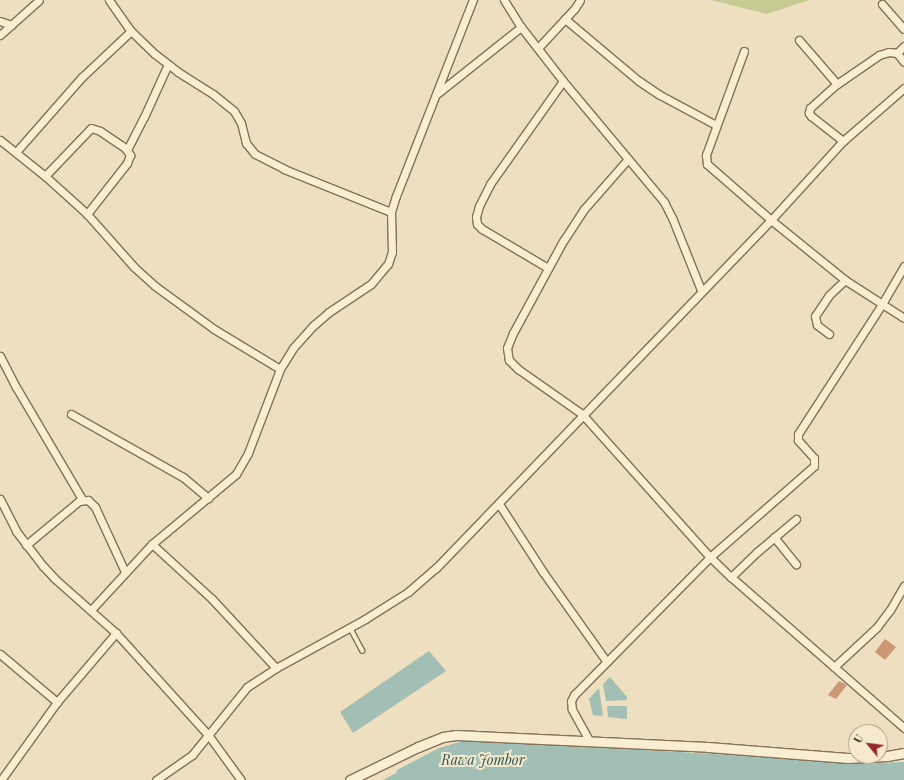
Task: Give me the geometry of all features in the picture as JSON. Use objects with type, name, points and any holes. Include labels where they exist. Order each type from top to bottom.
[{"type":"street","points":[[0,35],[39,0]]},
{"type":"street","points":[[109,0],[131,31],[168,64],[234,111],[240,123],[246,143],[250,149],[260,157],[284,169],[392,212]]},
{"type":"street","points":[[92,610],[152,544],[236,474],[244,462],[280,370],[297,344],[314,325],[329,312],[371,284],[384,270],[392,252],[392,212],[420,132],[473,0]]},
{"type":"street","points":[[504,0],[521,27],[563,81],[657,193],[669,210],[701,290]]},
{"type":"street","points":[[538,48],[565,19],[580,0]]},
{"type":"street","points":[[882,4],[904,29]]},
{"type":"street","points":[[565,19],[639,81],[660,95],[716,125]]},
{"type":"street","points":[[0,22],[11,24]]},
{"type":"street","points":[[436,95],[521,27]]},
{"type":"street","points":[[16,152],[82,77],[131,31]]},
{"type":"street","points":[[799,40],[837,84]]},
{"type":"street","points":[[897,53],[904,46]]},
{"type":"street","points":[[744,51],[706,155],[707,164],[771,220],[845,280],[904,318]]},
{"type":"street","points":[[843,141],[811,116],[809,112],[811,107],[837,84],[879,55],[886,52],[897,53],[904,62]]},
{"type":"street","points":[[127,150],[144,118],[168,64]]},
{"type":"street","points":[[548,268],[482,229],[477,224],[476,217],[479,206],[490,184],[563,81]]},
{"type":"street","points":[[156,780],[192,755],[209,736],[247,687],[276,668],[350,627],[408,592],[436,568],[499,504],[582,414],[701,290],[771,220],[843,141],[904,88]]},
{"type":"street","points":[[45,176],[93,127],[127,150],[130,155],[128,163],[87,214]]},
{"type":"street","points":[[0,140],[45,176],[87,214],[134,267],[155,286],[214,329],[280,370]]},
{"type":"street","points":[[628,159],[584,209],[571,227],[513,333],[508,348],[507,357],[510,363],[582,414],[710,557],[904,728]]},
{"type":"street","points":[[590,742],[573,712],[571,701],[584,683],[607,662],[710,557],[814,466],[815,459],[798,440],[798,434],[882,304],[904,266]]},
{"type":"street","points":[[828,334],[817,325],[815,316],[829,295],[845,280]]},
{"type":"street","points":[[0,356],[16,387],[82,499],[89,501],[94,506],[125,572]]},
{"type":"street","points":[[71,414],[183,477],[208,498]]},
{"type":"street","points":[[0,499],[8,518],[26,545],[54,578],[92,610],[116,633],[209,736],[241,780]]},
{"type":"street","points":[[26,545],[82,499]]},
{"type":"street","points":[[499,504],[543,572],[607,662]]},
{"type":"street","points":[[731,577],[774,537],[796,519]]},
{"type":"street","points":[[774,537],[796,564]]},
{"type":"street","points":[[152,544],[212,599],[276,668]]},
{"type":"street","points":[[834,667],[877,627],[887,614],[904,586]]},
{"type":"street","points":[[2,780],[57,702],[116,633]]},
{"type":"street","points":[[0,654],[57,702]]},
{"type":"street","points":[[350,780],[418,747],[448,736],[482,736],[708,747],[848,758],[887,756],[904,753]]},
{"type":"lane","points":[[350,627],[363,651]]},
{"type":"green space","points":[[711,0],[809,0],[767,14]]},
{"type":"water","points":[[429,651],[446,671],[353,733],[340,712]]},
{"type":"water","points":[[610,677],[627,697],[627,700],[606,701],[603,684]]},
{"type":"water","points":[[599,688],[603,716],[593,715],[589,699]]},
{"type":"water","points":[[607,706],[627,706],[627,719],[608,717]]},
{"type":"water","name":"Rawa Jombor","points":[[466,740],[848,762],[848,764],[888,764],[888,763],[904,762],[904,780],[383,780],[396,773],[397,770],[439,748]]},
{"type":"building","points":[[885,639],[896,647],[885,660],[875,652]]},
{"type":"building","points":[[839,681],[847,685],[836,699],[828,695]]}]
